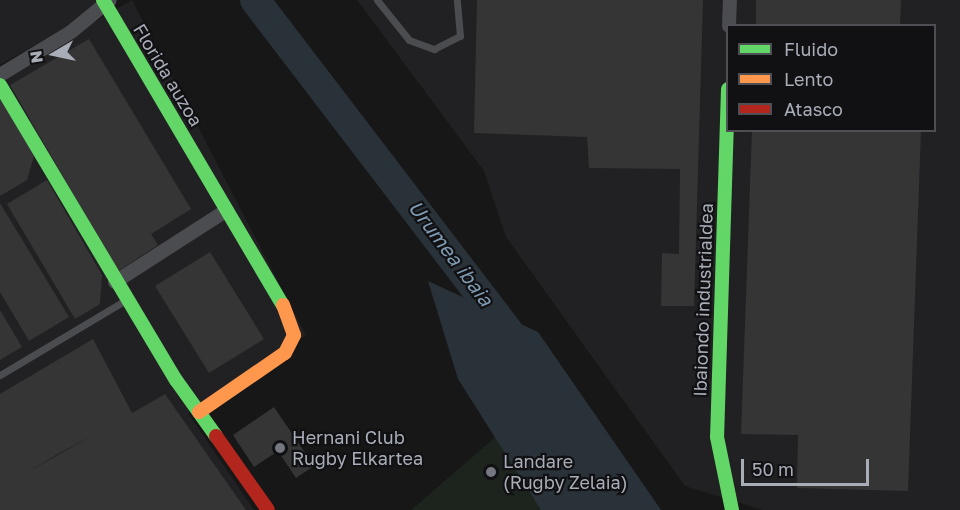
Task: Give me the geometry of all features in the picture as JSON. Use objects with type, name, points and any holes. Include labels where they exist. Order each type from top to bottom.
[{"type":"street","points":[[729,24],[730,0]]},
{"type":"street","name":"Florida auzoa","points":[[0,75],[106,2],[287,312],[294,335],[285,353],[199,412]]},
{"type":"street","points":[[0,85],[126,300],[199,412],[268,510]]},
{"type":"street","name":"Ibaiondo industrialdea","points":[[727,132],[717,437],[732,510]]},
{"type":"street","points":[[115,282],[227,210]]},
{"type":"lane","points":[[377,0],[409,40],[434,49],[460,36],[458,0]]},
{"type":"lane","points":[[0,375],[126,300]]},
{"type":"shaded area","points":[[0,0],[103,0],[106,5],[0,65]]},
{"type":"shaded area","points":[[132,0],[306,335],[188,413],[254,510],[0,510],[0,77]]},
{"type":"shaded area","points":[[357,0],[960,0],[960,510],[763,510],[685,486],[506,237],[484,171]]},
{"type":"shaded area","points":[[428,281],[538,332],[661,510],[541,510],[458,379]]},
{"type":"shaded area","name":"Landare (Rugby Zelaia)","points":[[500,433],[553,510],[411,510]]},
{"type":"building","points":[[477,0],[703,0],[694,306],[661,306],[662,253],[679,254],[680,169],[589,168],[587,137],[474,133]]},
{"type":"building","points":[[756,0],[901,0],[900,24],[756,24]]},
{"type":"building","points":[[89,39],[191,209],[151,234],[158,245],[118,271],[10,85]]},
{"type":"building","points":[[0,97],[34,156],[27,180],[0,196]]},
{"type":"building","points":[[752,132],[921,132],[908,491],[797,488],[798,435],[741,434]]},
{"type":"building","points":[[47,180],[102,275],[100,304],[75,319],[7,204]]},
{"type":"building","points":[[0,203],[69,317],[29,341],[0,292]]},
{"type":"building","points":[[210,252],[264,339],[209,373],[155,286]]},
{"type":"building","points":[[0,310],[22,347],[0,360]]},
{"type":"building","points":[[93,339],[132,413],[165,394],[246,510],[0,510],[0,394]],"holes":[[[93,435],[28,472],[56,455]]]},
{"type":"building","points":[[274,407],[314,466],[296,478],[278,451],[254,467],[233,435]]},
{"type":"waterway","name":"Urumea ibaia","points":[[255,0],[520,346]]},
{"type":"traffic: fast","points":[[103,0],[283,305]]},
{"type":"traffic: fast","points":[[0,85],[176,380],[216,436]]},
{"type":"traffic: fast","points":[[727,132],[717,437],[732,510]]},
{"type":"traffic: slow","points":[[199,412],[285,353],[294,335],[283,305]]},
{"type":"traffic: jam","points":[[216,436],[268,510]]},
{"type":"place","name":"Hernani Club Rugby Elkartea","points":[[280,448]]},
{"type":"place","name":"Landare (Rugby Zelaia)","points":[[491,472]]}]
